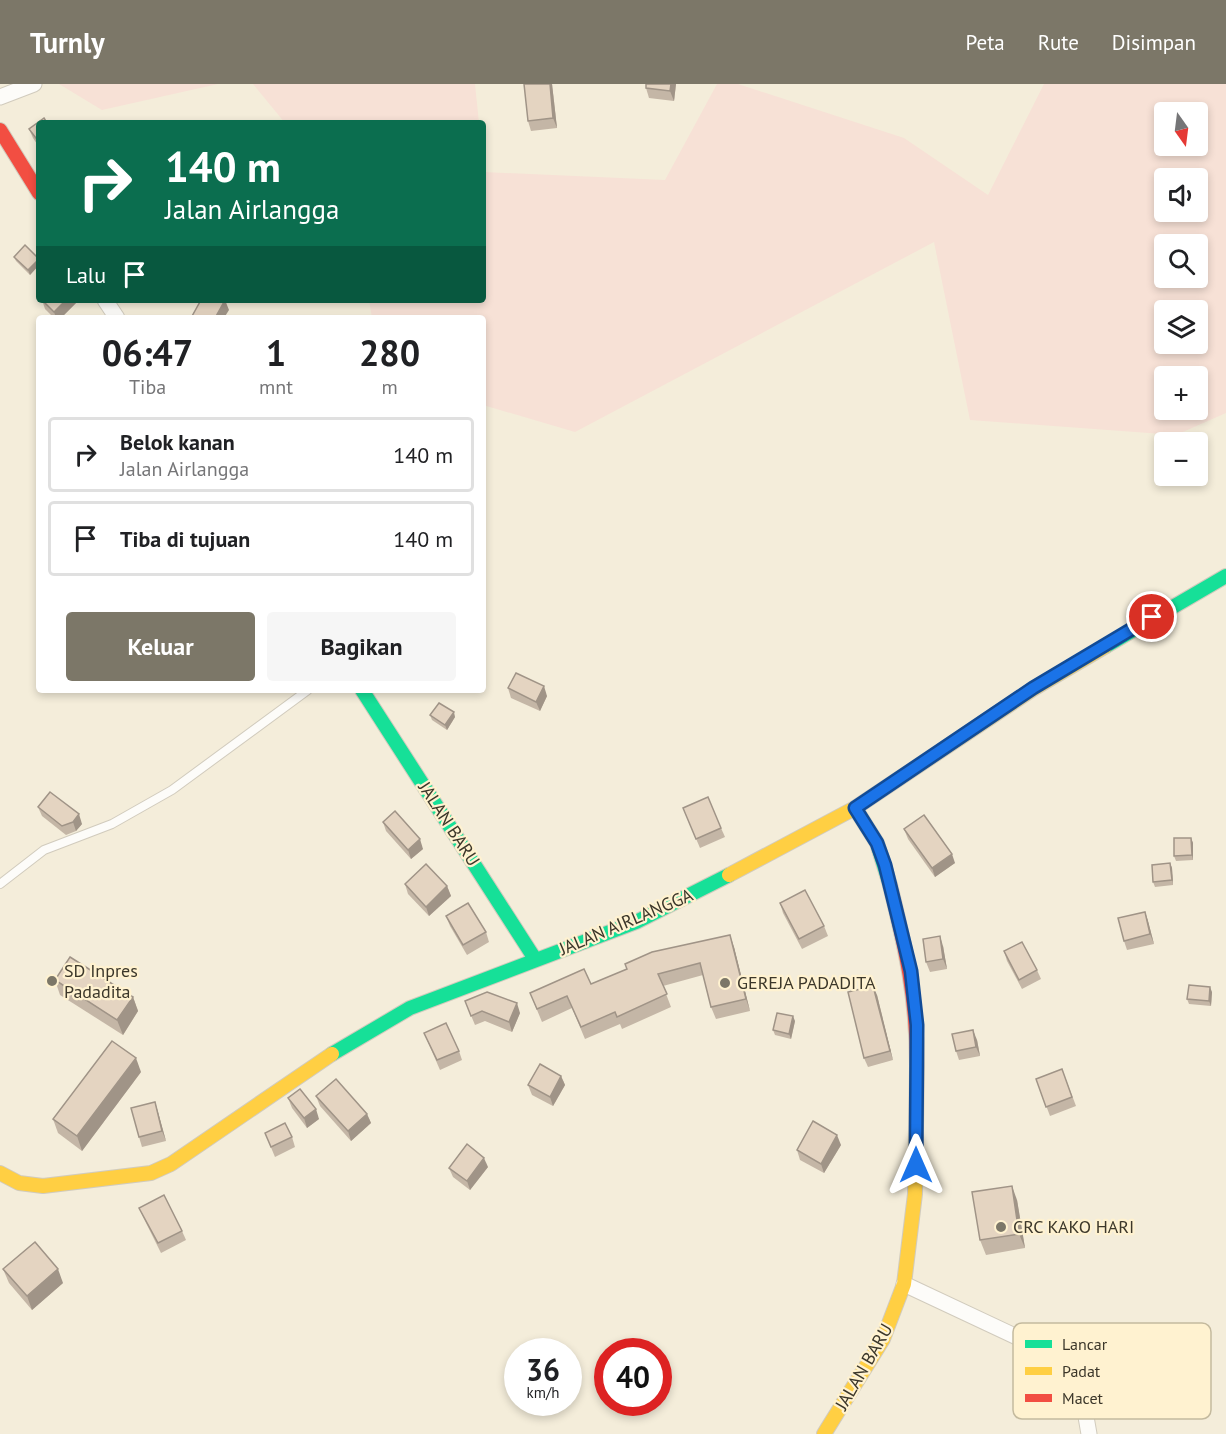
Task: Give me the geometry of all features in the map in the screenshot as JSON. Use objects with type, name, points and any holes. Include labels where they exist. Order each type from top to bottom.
[{"type":"street","points":[[0,97],[34,84]]},
{"type":"street","points":[[0,130],[36,188]]},
{"type":"street","name":"JALAN AIRLANGGA","points":[[0,1173],[19,1183],[43,1186],[151,1173],[178,1159],[308,1068],[410,1008],[636,922],[691,896],[855,808],[1033,688],[1226,576]]},
{"type":"street","name":"JALAN BARU","points":[[364,693],[535,959]]},
{"type":"street","name":"JALAN BARU","points":[[824,1434],[883,1339],[904,1284],[915,1194],[917,1025],[906,943],[877,843],[855,808]]},
{"type":"street","points":[[904,1284],[1013,1335]]},
{"type":"street","points":[[1086,1419],[1089,1434]]},
{"type":"lane","points":[[0,884],[44,850],[112,824],[172,790],[304,693]]},
{"type":"shaded area","points":[[59,84],[218,84],[102,110]]},
{"type":"shaded area","points":[[253,84],[475,84],[479,120],[283,120]]},
{"type":"shaded area","points":[[717,84],[738,84],[904,138],[988,195],[1044,84],[1226,84],[1226,413],[1183,432],[1154,433],[970,420],[934,242],[575,432],[486,406],[486,315],[372,315],[370,303],[486,303],[486,172],[665,180]]},
{"type":"building","points":[[524,84],[550,84],[553,118],[528,121]]},
{"type":"building","points":[[646,84],[671,84],[670,91],[646,88]]},
{"type":"building","points":[[36,124],[36,138],[29,129]]},
{"type":"building","points":[[25,245],[36,256],[36,262],[28,270],[14,257]]},
{"type":"building","points":[[45,303],[63,303],[54,312]]},
{"type":"building","points":[[199,303],[223,303],[217,315],[193,315]]},
{"type":"building","points":[[516,673],[544,686],[536,702],[508,688]]},
{"type":"building","points":[[439,703],[454,712],[445,725],[430,715]]},
{"type":"building","points":[[50,792],[79,814],[73,822],[62,826],[38,807]]},
{"type":"building","points":[[708,797],[721,828],[696,839],[683,808]]},
{"type":"building","points":[[395,811],[420,839],[408,850],[383,822]]},
{"type":"building","points":[[924,815],[952,854],[932,868],[904,829]]},
{"type":"building","points":[[1174,838],[1191,838],[1192,855],[1174,856]]},
{"type":"building","points":[[1170,863],[1172,880],[1153,882],[1152,865]]},
{"type":"building","points":[[426,864],[447,886],[426,907],[405,884]]},
{"type":"building","points":[[805,890],[824,926],[799,939],[780,903]]},
{"type":"building","points":[[468,903],[486,932],[463,945],[446,916]]},
{"type":"building","points":[[1145,912],[1150,934],[1124,941],[1118,918]]},
{"type":"building","points":[[730,935],[746,999],[711,1007],[700,963],[658,974],[667,994],[617,1017],[615,1012],[581,1027],[567,996],[537,1009],[530,993],[584,969],[591,984],[627,969],[625,964],[652,952]]},
{"type":"building","points":[[940,936],[943,959],[926,962],[923,939]]},
{"type":"building","points":[[1022,942],[1037,970],[1019,980],[1004,951]]},
{"type":"building","points":[[70,957],[133,997],[117,1020],[55,980]]},
{"type":"building","points":[[1189,985],[1210,987],[1209,1001],[1187,999]]},
{"type":"building","points":[[873,986],[890,1051],[864,1058],[848,992]]},
{"type":"building","points":[[487,992],[517,1003],[509,1022],[482,1011],[471,1016],[465,1001]]},
{"type":"building","points":[[777,1013],[793,1016],[789,1034],[773,1030]]},
{"type":"building","points":[[446,1023],[459,1051],[437,1060],[424,1033]]},
{"type":"building","points":[[973,1030],[976,1047],[956,1051],[952,1034]]},
{"type":"building","points":[[112,1041],[136,1058],[77,1136],[53,1119]]},
{"type":"building","points":[[540,1064],[561,1076],[550,1097],[528,1085]]},
{"type":"building","points":[[1062,1069],[1072,1097],[1046,1107],[1036,1079]]},
{"type":"building","points":[[336,1079],[367,1114],[348,1131],[316,1096]]},
{"type":"building","points":[[300,1089],[316,1109],[304,1118],[288,1098]]},
{"type":"building","points":[[155,1102],[162,1131],[139,1137],[131,1108]]},
{"type":"building","points":[[813,1121],[837,1135],[821,1164],[797,1150]]},
{"type":"building","points":[[285,1123],[292,1137],[271,1147],[265,1133]]},
{"type":"building","points":[[467,1144],[484,1158],[467,1181],[449,1168]]},
{"type":"building","name":"CRC KAKO HARI","points":[[1012,1186],[1019,1234],[980,1240],[972,1192]]},
{"type":"building","points":[[164,1195],[182,1231],[158,1243],[139,1208]]},
{"type":"building","points":[[35,1242],[58,1269],[27,1296],[3,1269]]},
{"type":"traffic: fast","points":[[1106,646],[1226,576]]},
{"type":"traffic: fast","points":[[364,693],[535,959]]},
{"type":"traffic: fast","points":[[855,808],[877,843],[890,885]]},
{"type":"traffic: fast","points":[[332,1054],[410,1008],[636,922],[729,875]]},
{"type":"traffic: slow","points":[[729,875],[855,808],[1033,689],[1106,646]]},
{"type":"traffic: slow","points":[[0,1173],[19,1183],[43,1186],[151,1173],[171,1164],[332,1054]]},
{"type":"traffic: slow","points":[[824,1434],[883,1339],[904,1284],[915,1194],[917,1066]]},
{"type":"traffic: jam","points":[[0,130],[36,188]]},
{"type":"traffic: jam","points":[[890,885],[910,974],[917,1066]]},
{"type":"place","name":"SD Inpres Padadita","points":[[52,981]]},
{"type":"place","name":"GEREJA PADADITA","points":[[725,983]]},
{"type":"place","name":"CRC KAKO HARI","points":[[1001,1227]]},
{"type":"route","points":[[916,1165],[917,1025],[911,971],[906,943],[885,865],[877,843],[855,808],[1033,688],[1152,617]]}]
